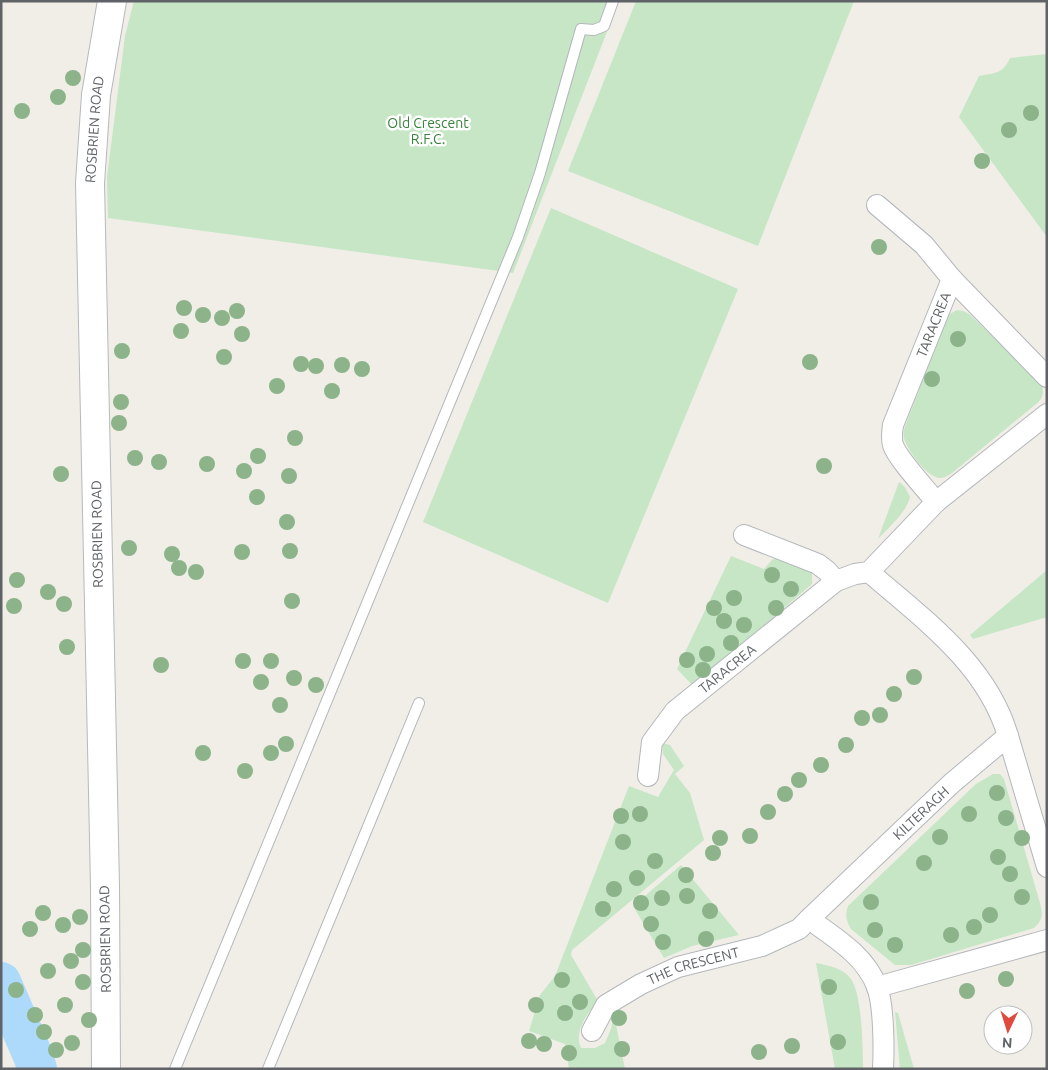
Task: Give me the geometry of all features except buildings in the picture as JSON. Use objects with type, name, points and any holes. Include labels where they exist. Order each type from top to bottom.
[{"type":"street","name":"ROSBRIEN ROAD","points":[[106,1069],[105,906],[90,183],[96,95],[112,1]]},
{"type":"street","name":"TARACREA","points":[[876,205],[918,239],[952,279],[1047,377]]},
{"type":"street","name":"TARACREA","points":[[936,502],[899,456],[893,446],[891,435],[893,425],[952,279]]},
{"type":"street","points":[[1047,414],[936,502],[868,572],[946,639],[964,658],[997,706],[1008,736],[1047,867]]},
{"type":"street","points":[[744,535],[818,564],[836,581]]},
{"type":"street","name":"TARACREA","points":[[648,776],[652,742],[675,711],[836,581],[844,577],[868,572]]},
{"type":"street","name":"KILTERAGH","points":[[809,919],[952,784],[1008,736]]},
{"type":"street","points":[[809,919],[854,953],[868,969],[877,987],[881,1006],[883,1069]]},
{"type":"street","name":"THE CRESCENT","points":[[592,1031],[606,1005],[641,984],[678,967],[762,946],[794,931],[809,919]]},
{"type":"street","points":[[877,987],[1047,940]]},
{"type":"lane","points":[[175,1069],[518,237],[540,173],[581,29],[594,30],[604,26],[613,1]]},
{"type":"lane","points":[[268,1069],[419,703]]},
{"type":"green space","name":"Old Crescent R.F.C.","points":[[134,1],[619,1],[513,273],[108,218],[107,177],[125,36]]},
{"type":"green space","points":[[636,1],[854,1],[758,246],[568,171]]},
{"type":"green space","points":[[1047,54],[1047,237],[959,117],[979,76],[1001,70],[1010,58]]},
{"type":"green space","points":[[551,208],[738,289],[608,603],[423,522]]},
{"type":"green space","points":[[957,310],[969,314],[1041,382],[1043,394],[1036,404],[952,473],[941,478],[930,474],[919,463],[906,443],[904,432],[948,315]]},
{"type":"green space","points":[[899,482],[905,487],[910,497],[908,503],[897,520],[878,539]]},
{"type":"green space","points":[[731,556],[764,569],[776,558],[812,573],[812,584],[693,686],[677,669]]},
{"type":"green space","points":[[1047,570],[1047,617],[973,639],[970,635]]},
{"type":"green space","points":[[662,743],[670,745],[684,766],[675,774],[690,793],[704,840],[572,950],[571,955],[598,1001],[580,1029],[579,1042],[581,1048],[595,1048],[605,1043],[614,1015],[625,1069],[569,1069],[565,1044],[529,1031],[540,995],[555,976],[629,786],[658,797],[674,770],[663,754]]},
{"type":"green space","points":[[993,774],[1000,774],[1004,779],[1040,903],[1041,920],[1034,928],[911,965],[895,965],[851,929],[846,918],[848,906],[976,784]]},
{"type":"green space","points":[[681,865],[739,935],[692,946],[664,958],[633,906]]},
{"type":"green space","points":[[816,963],[844,972],[855,986],[860,1009],[863,1069],[835,1069]]},
{"type":"green space","points":[[895,1012],[898,1013],[914,1069],[900,1069]]},
{"type":"waterway","points":[[1,982],[37,1069]]}]
